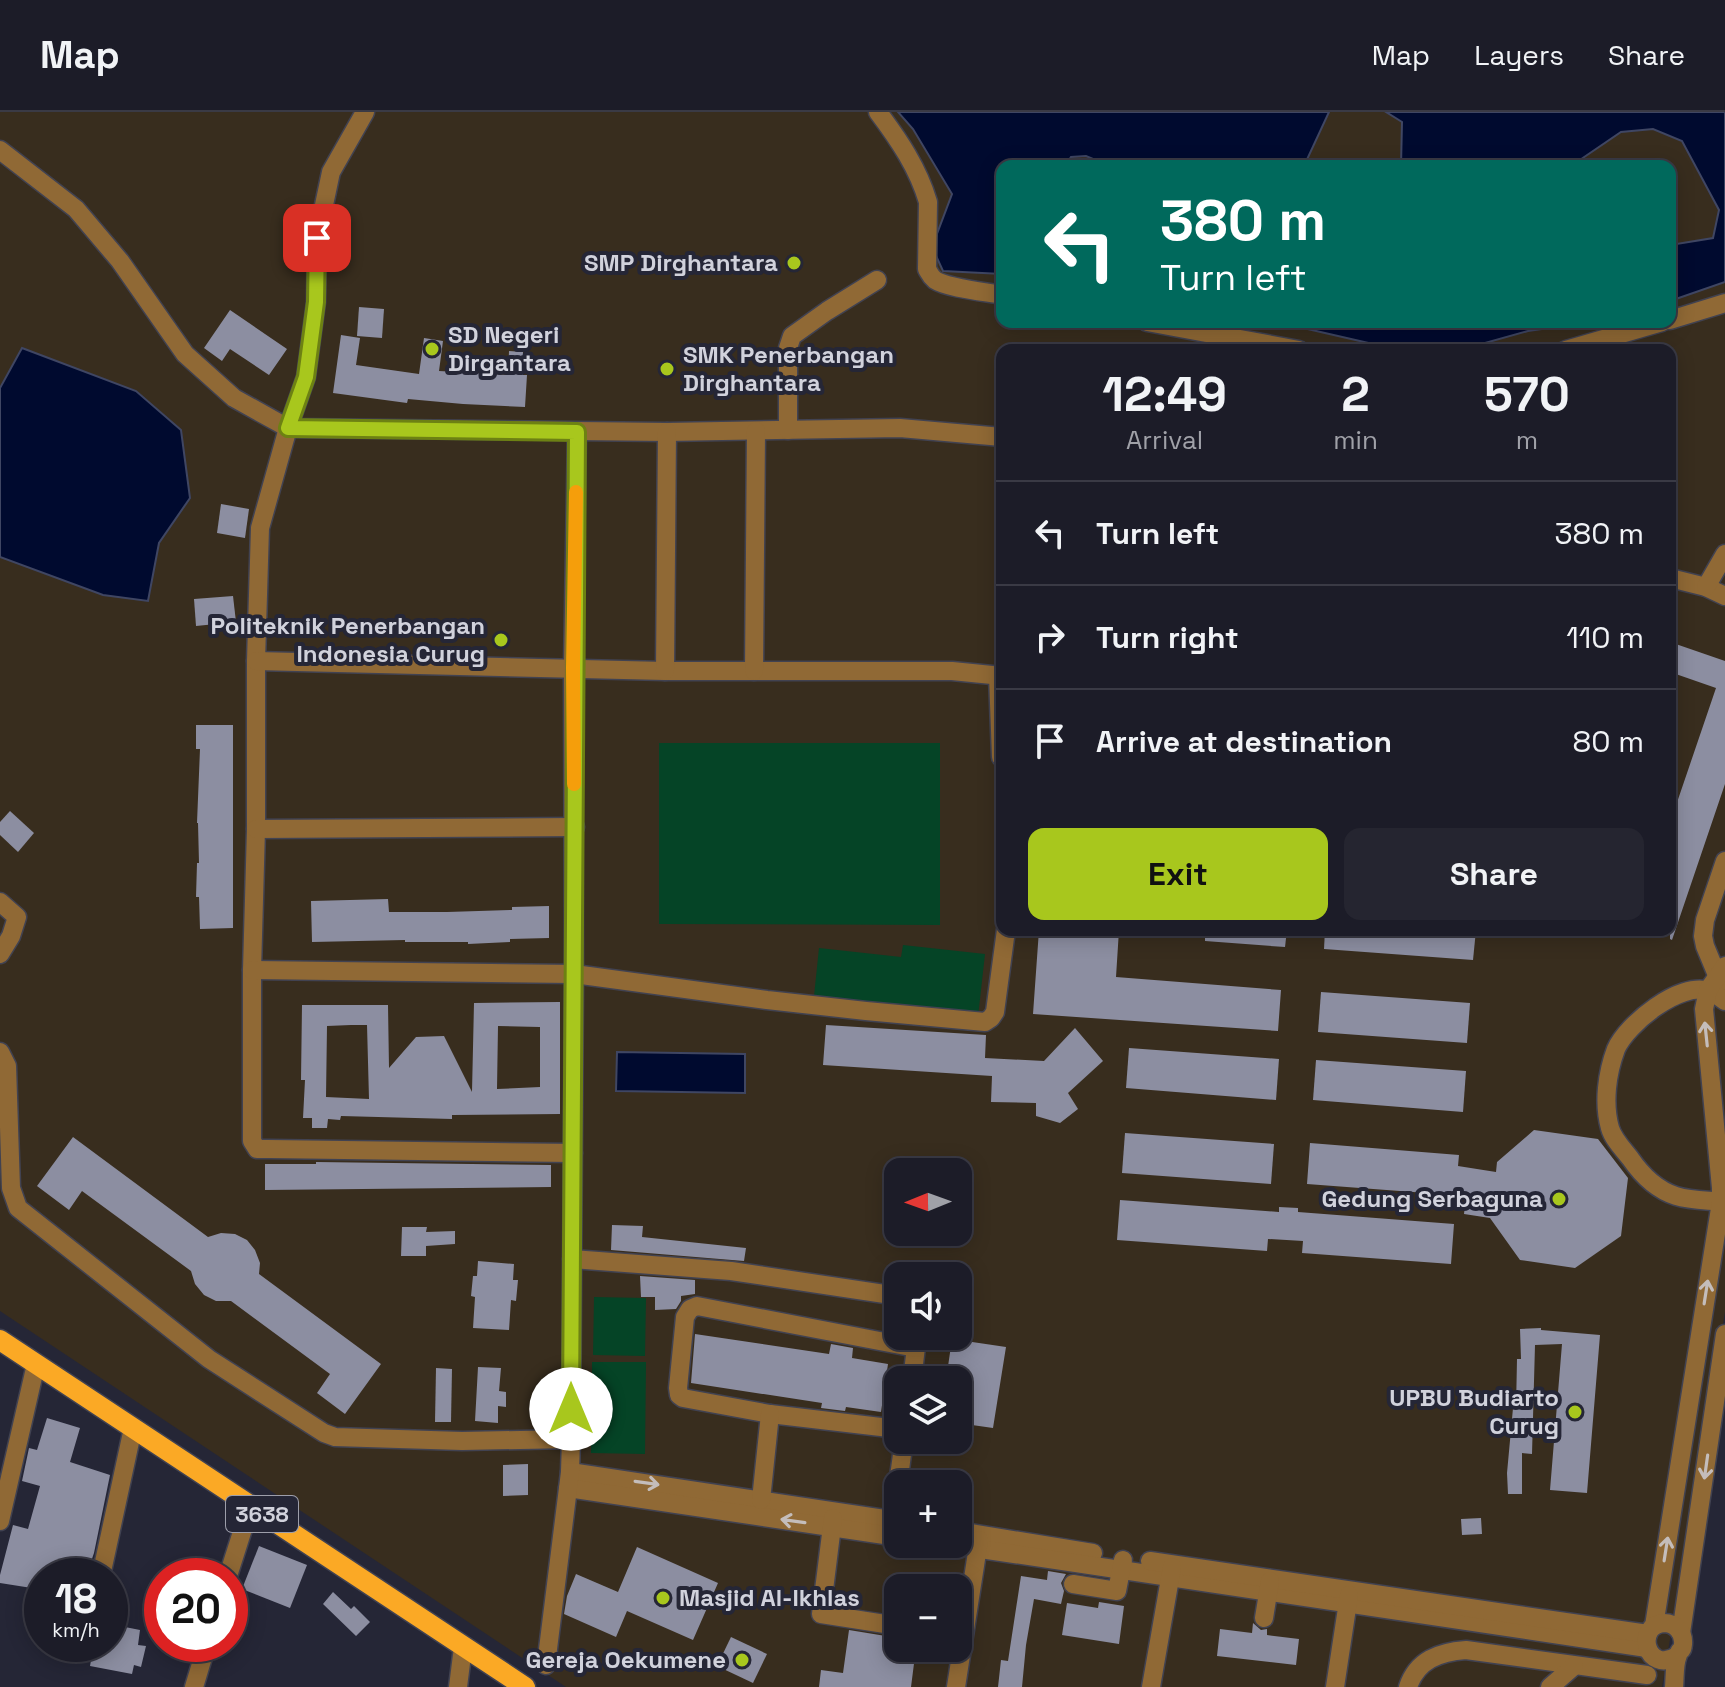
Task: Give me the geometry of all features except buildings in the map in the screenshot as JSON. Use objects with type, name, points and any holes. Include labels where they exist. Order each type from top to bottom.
[{"type":"main road","name":"3638","points":[[0,1340],[525,1687]]},
{"type":"street","points":[[365,112],[331,172],[317,238],[316,302],[306,377],[260,528],[252,1141],[257,1149],[573,1153]]},
{"type":"street","points":[[878,112],[920,178],[928,202],[929,273],[943,284],[996,294]]},
{"type":"street","points":[[0,150],[76,209],[120,261],[185,354],[234,398],[288,428],[577,432],[900,428],[996,436]]},
{"type":"street","points":[[788,430],[788,348],[792,336],[877,280]]},
{"type":"street","points":[[1676,318],[1725,303]]},
{"type":"street","points":[[1180,328],[1266,344]]},
{"type":"street","points":[[1587,344],[1641,328]]},
{"type":"street","points":[[754,671],[756,431]]},
{"type":"street","points":[[546,1665],[569,1480],[571,1439],[575,827],[573,668],[577,432]]},
{"type":"street","points":[[665,671],[667,432]]},
{"type":"street","points":[[1706,587],[1725,554]]},
{"type":"street","points":[[1676,580],[1706,587],[1725,596]]},
{"type":"street","points":[[256,661],[665,671],[952,671],[996,676]]},
{"type":"street","points":[[256,829],[575,827]]},
{"type":"street","points":[[1725,861],[1703,927],[1705,946],[1725,1001]]},
{"type":"street","points":[[0,902],[17,917],[11,936],[0,954]]},
{"type":"street","points":[[252,970],[574,974],[824,1007],[985,1022],[995,1012],[1005,936]]},
{"type":"street","points":[[1719,978],[1664,1001],[1630,1028],[1617,1048],[1608,1079],[1608,1118],[1611,1131],[1638,1170],[1656,1186],[1677,1197],[1723,1202]]},
{"type":"street","points":[[1408,1687],[1416,1670],[1437,1654],[1466,1650],[1574,1666],[1646,1681],[1723,1202],[1704,1009],[1719,978]]},
{"type":"street","points":[[0,1052],[7,1066],[11,1188],[18,1208],[209,1359],[329,1436],[462,1441],[571,1439]]},
{"type":"street","points":[[572,1259],[731,1271],[884,1294]]},
{"type":"street","points":[[884,1337],[697,1306],[690,1309],[685,1317],[678,1388],[683,1398],[770,1414],[884,1427]]},
{"type":"street","points":[[1674,1687],[1677,1656],[1683,1645],[1681,1633],[1725,1334]]},
{"type":"street","points":[[0,1521],[36,1364]]},
{"type":"street","points":[[761,1500],[770,1414]]},
{"type":"street","points":[[105,1558],[133,1428]]},
{"type":"street","points":[[569,1480],[761,1500],[833,1519]]},
{"type":"street","points":[[569,1480],[884,1526]]},
{"type":"street","points":[[234,1558],[250,1507]]},
{"type":"street","points":[[833,1519],[821,1614],[884,1624]]},
{"type":"street","points":[[972,1538],[979,1542]]},
{"type":"street","points":[[972,1542],[1650,1641]]},
{"type":"street","points":[[956,1687],[979,1542]]},
{"type":"street","points":[[1073,1584],[1117,1591],[1123,1564]]},
{"type":"street","points":[[1151,1687],[1171,1571]]},
{"type":"street","points":[[1264,1618],[1269,1585]]},
{"type":"street","points":[[1335,1687],[1348,1597]]},
{"type":"street","points":[[1650,1641],[1666,1623],[1672,1624],[1681,1633]]},
{"type":"street","points":[[1650,1641],[1660,1660],[1677,1656]]},
{"type":"street","points":[[458,1687],[463,1647]]},
{"type":"street","points":[[194,1687],[202,1662]]},
{"type":"street","points":[[1550,1687],[1574,1666]]},
{"type":"shaded area","name":"Politeknik Penerbangan Indonesia Curug","points":[[0,112],[1725,112],[1725,1312],[1662,1687],[566,1687],[0,1311]]},
{"type":"green space","points":[[659,743],[940,743],[940,925],[659,924]]},
{"type":"green space","points":[[903,945],[985,954],[977,1026],[896,1005],[814,996],[819,948],[901,957]]},
{"type":"green space","points":[[594,1297],[646,1298],[645,1356],[593,1355]]},
{"type":"green space","points":[[592,1362],[646,1362],[645,1454],[591,1453]]},
{"type":"water","points":[[898,112],[1329,112],[1307,160],[1096,160],[1086,156],[1071,157],[1069,160],[996,160],[996,274],[943,271],[932,247],[952,194],[913,129]]},
{"type":"water","points":[[1386,112],[1725,112],[1725,282],[1676,299],[1676,244],[1713,238],[1719,210],[1682,141],[1653,129],[1621,132],[1580,160],[1401,160],[1402,122]]},
{"type":"water","points":[[1303,328],[1549,328],[1481,344],[1373,344]]},
{"type":"water","points":[[22,348],[136,391],[181,430],[190,498],[159,543],[148,601],[103,595],[0,557],[0,388]]},
{"type":"water","points":[[617,1052],[745,1054],[745,1093],[616,1091]]},
{"type":"slow traffic","points":[[574,784],[576,492]]},
{"type":"place","name":"SMP Dirghantara","points":[[794,263]]},
{"type":"place","name":"SD Negeri Dirgantara","points":[[432,349]]},
{"type":"place","name":"SMK Penerbangan Dirghantara","points":[[667,369]]},
{"type":"place","name":"Politeknik Penerbangan Indonesia Curug","points":[[501,640]]},
{"type":"place","name":"Gedung Serbaguna","points":[[1559,1199]]},
{"type":"place","name":"UPBU Budiarto Curug","points":[[1575,1412]]},
{"type":"place","name":"Masjid Al-Ikhlas","points":[[663,1598]]},
{"type":"place","name":"Gereja Oekumene","points":[[742,1660]]},
{"type":"route","points":[[317,238],[316,302],[306,377],[288,428],[577,432],[573,668],[575,915],[571,1409]]}]
